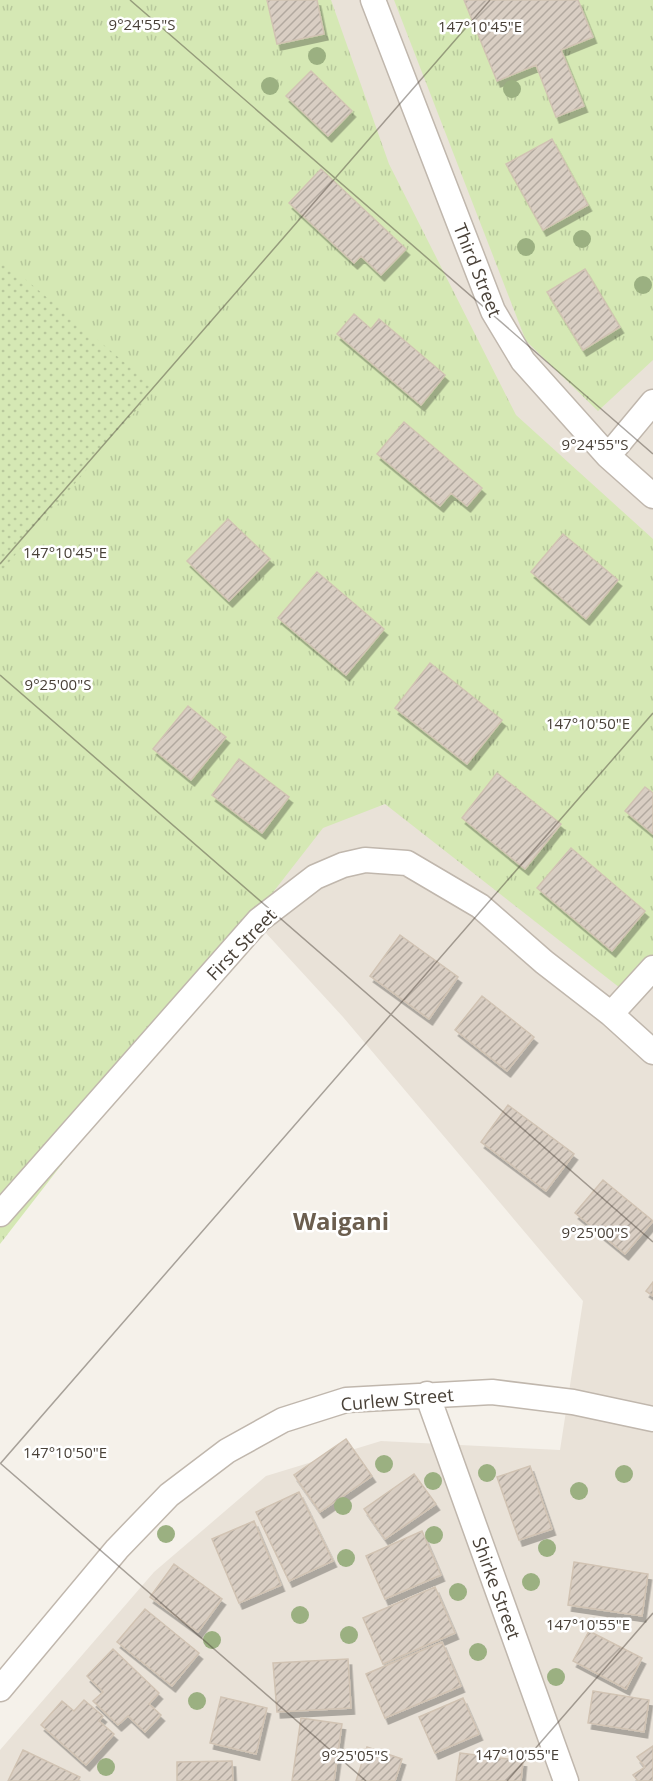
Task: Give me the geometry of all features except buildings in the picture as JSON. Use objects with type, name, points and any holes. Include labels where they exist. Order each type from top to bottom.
[{"type":"street","name":"Third Street","points":[[373,0],[493,311],[523,361],[608,456],[653,496]]},
{"type":"street","points":[[608,456],[653,402]]},
{"type":"street","name":"First Street","points":[[0,1214],[259,920],[315,877],[343,865],[365,860],[407,863],[480,906],[544,962],[611,1014],[653,1052]]},
{"type":"street","points":[[611,1014],[653,968]]},
{"type":"street","name":"Curlew Street","points":[[0,1689],[117,1549],[169,1495],[227,1451],[283,1420],[346,1400],[492,1392],[573,1402],[653,1419]]},
{"type":"street","name":"Shirke Street","points":[[427,1394],[566,1781]]},
{"type":"shaded area","points":[[0,0],[653,0],[653,1781],[0,1781],[0,1750],[154,1572],[266,1476],[381,1441],[560,1450],[583,1301],[343,1017],[42,689]]},
{"type":"green space","points":[[0,0],[331,0],[389,164],[516,415],[653,539],[653,964],[629,995],[385,804],[323,828],[0,1244]]},
{"type":"green space","points":[[394,0],[653,0],[653,360],[598,411],[526,341]]},
{"type":"green space","points":[[0,258],[155,388],[0,573]]},
{"type":"district","name":"Waigani","points":[[341,1220]]}]
